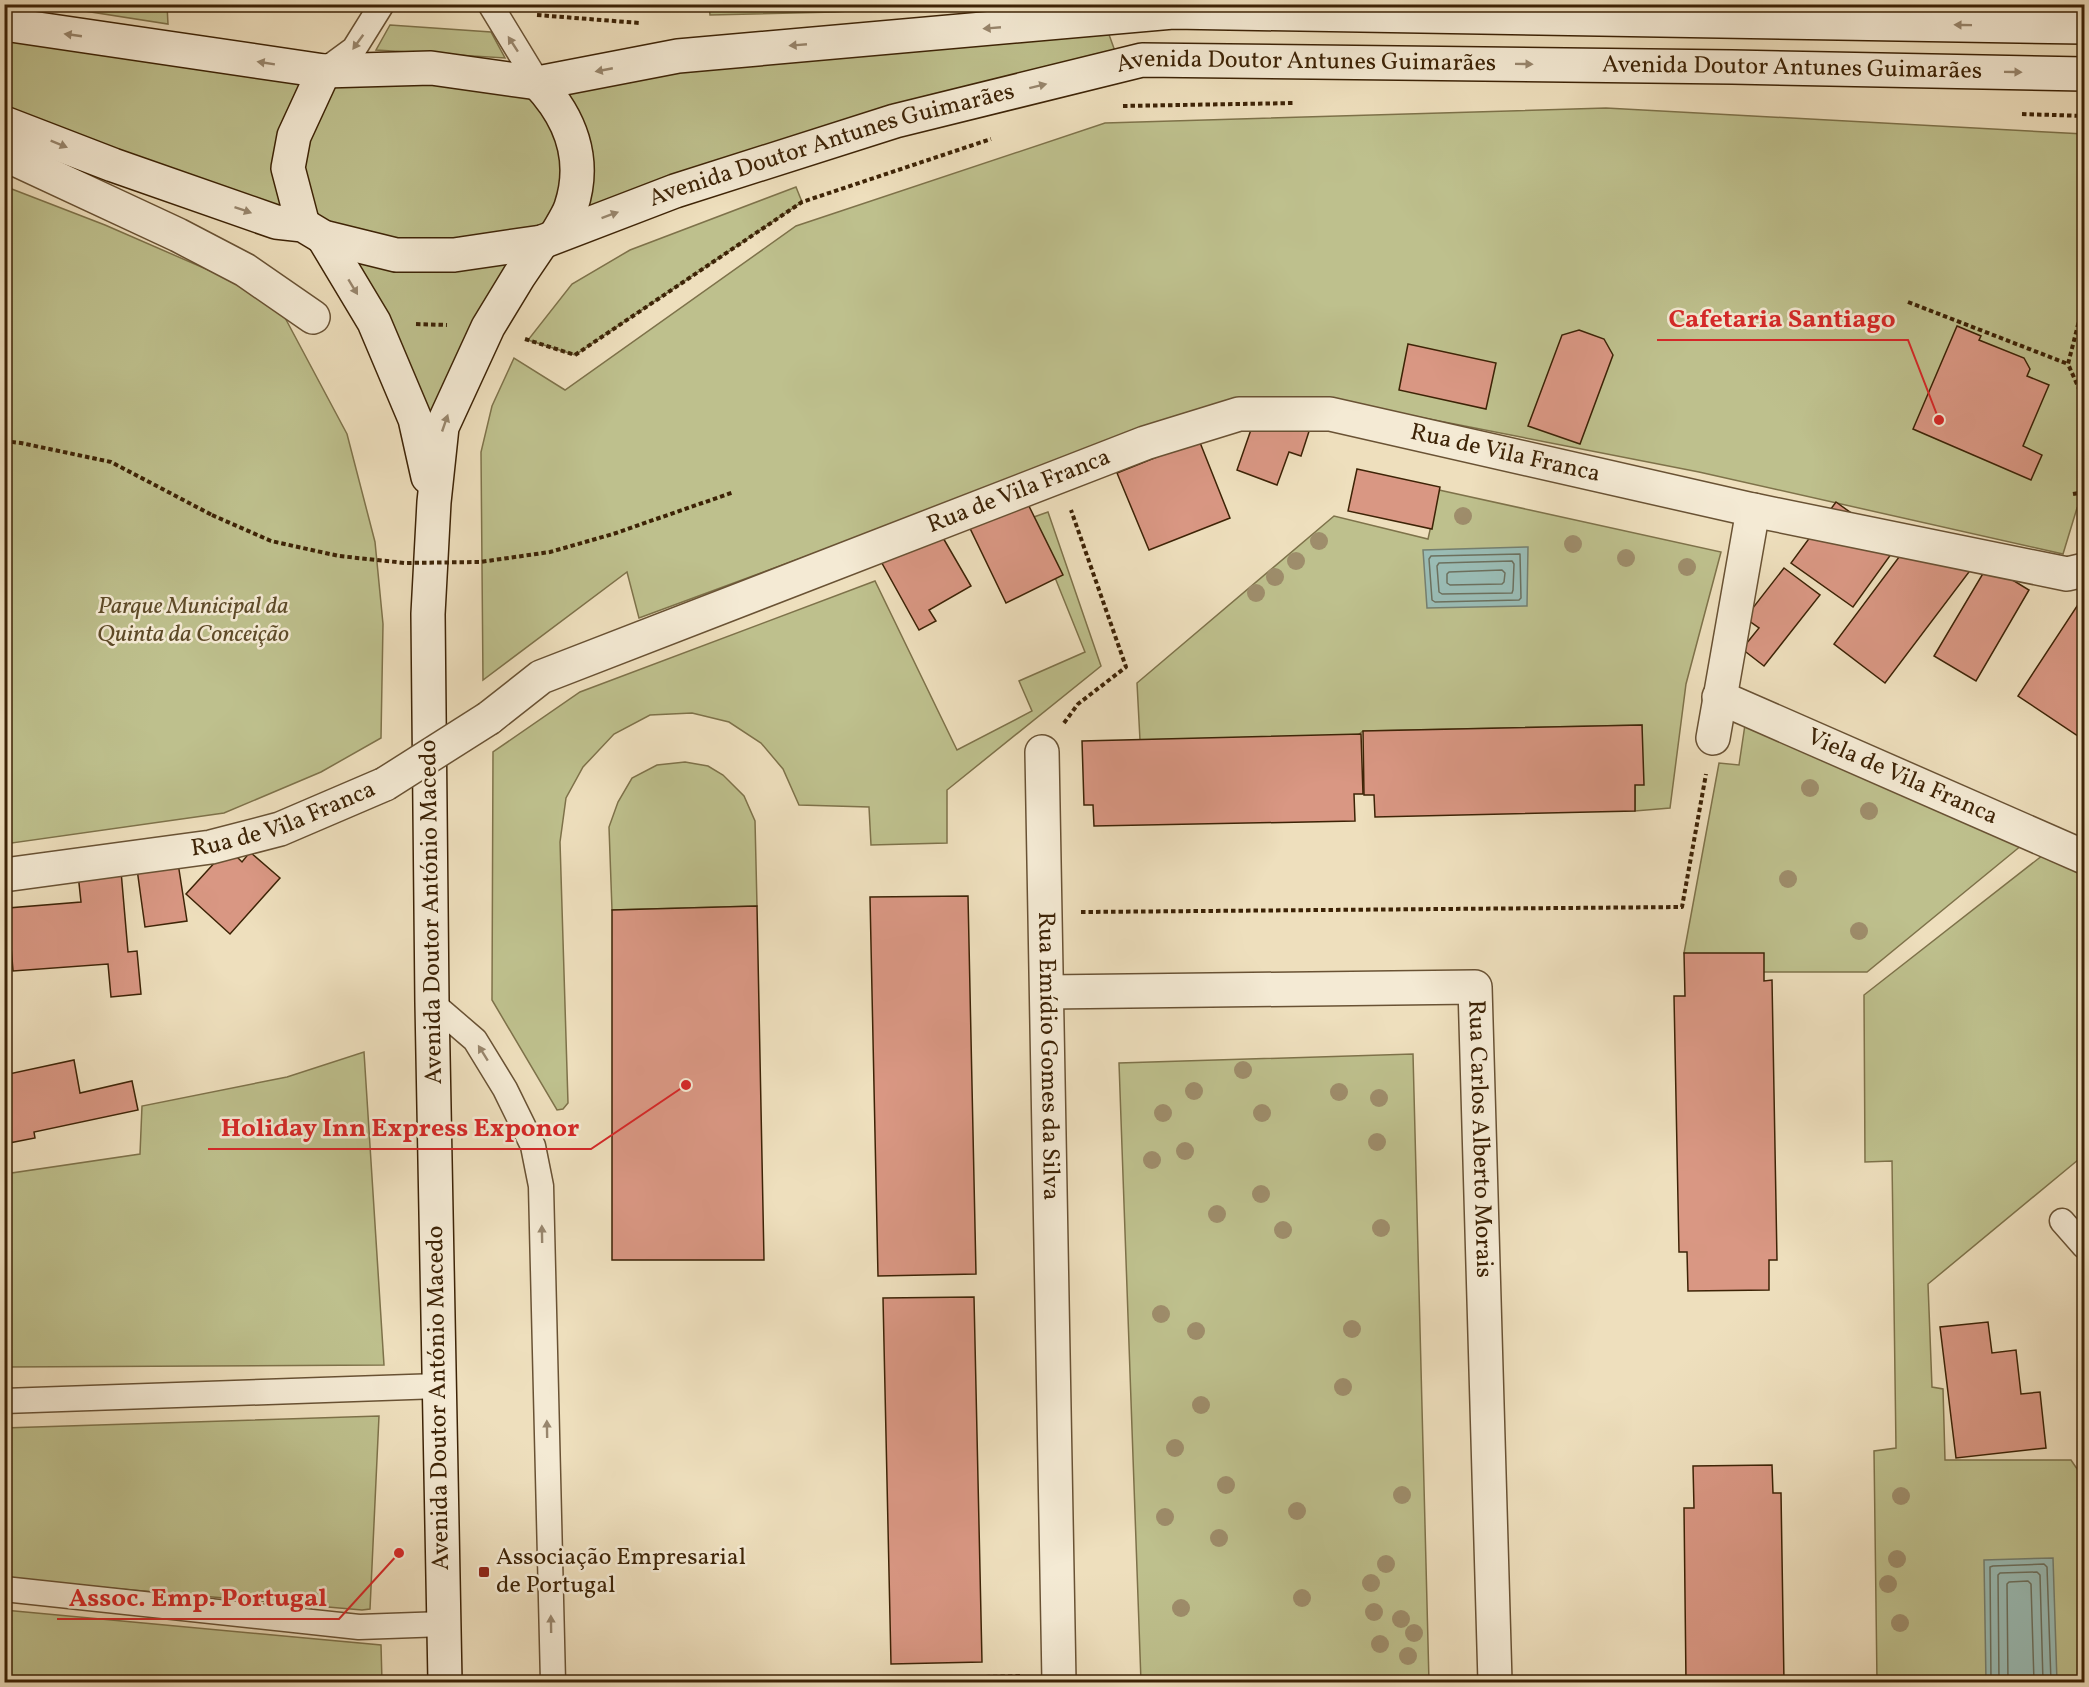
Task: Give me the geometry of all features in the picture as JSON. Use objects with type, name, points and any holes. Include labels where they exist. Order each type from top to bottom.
[{"type":"main road","name":"Avenida Doutor Antunes Guimarães","points":[[4,24],[324,71],[431,68],[538,82],[678,56],[1173,12],[2085,27]]},
{"type":"main road","name":"Avenida Doutor Antunes Guimarães","points":[[4,123],[113,165],[276,222],[396,255],[454,255],[549,238],[675,191],[895,121],[1142,60],[1732,66],[2085,74]]},
{"type":"main road","points":[[313,231],[288,168],[294,136],[324,71]]},
{"type":"main road","points":[[538,82],[554,100],[569,126],[577,154],[577,178],[571,207],[549,238]]},
{"type":"main road","points":[[4,154],[178,235],[245,270],[313,317]]},
{"type":"main road","name":"Avenida Doutor António Macedo","points":[[313,231],[374,322],[416,419],[434,502]]},
{"type":"main road","name":"Avenida Doutor António Macedo","points":[[445,1683],[432,1003],[428,614],[434,502],[442,427],[488,327],[519,276],[549,238]]},
{"type":"main road","name":"Rua de Vila Franca","points":[[4,874],[211,847],[280,829],[385,784],[489,718],[541,677],[1145,443],[1239,414],[1330,414],[1753,510],[2067,574],[2085,570]]},
{"type":"main road","points":[[1713,738],[1753,510]]},
{"type":"main road","name":"Viela de Vila Franca","points":[[1719,697],[2085,857]]},
{"type":"main road","name":"Rua Emídio Gomes da Silva","points":[[1042,752],[1059,1679]]},
{"type":"main road","name":"Rua Carlos Alberto Morais","points":[[1047,992],[1475,987],[1495,1683]]},
{"type":"lane","points":[[324,71],[354,49],[382,4]]},
{"type":"lane","points":[[490,4],[538,82]]},
{"type":"lane","points":[[432,1003],[475,1040],[505,1089],[533,1146],[541,1186],[553,1683]]},
{"type":"lane","points":[[2062,1221],[2085,1246]]},
{"type":"lane","points":[[4,1401],[439,1386]]},
{"type":"lane","points":[[4,1589],[359,1627],[444,1624]]},
{"type":"path","points":[[1113,106],[1302,102]]},
{"type":"path","points":[[2014,113],[2085,116]]},
{"type":"path","points":[[488,327],[575,355],[802,201],[1001,136]]},
{"type":"path","points":[[1908,302],[2068,364]]},
{"type":"path","points":[[2085,309],[2080,316],[2068,364],[2085,400]]},
{"type":"path","points":[[4,441],[111,462],[212,515],[271,541],[339,556],[405,563],[480,562],[550,552],[613,534],[734,492]]},
{"type":"path","points":[[1042,752],[1078,704],[1126,667],[1060,477]]},
{"type":"path","points":[[2073,494],[2085,492]]},
{"type":"path","points":[[1046,912],[1682,907],[1713,738]]},
{"type":"path","points":[[798,1682],[1059,1679]]},
{"type":"green space","points":[[709,4],[932,5],[835,12],[710,15]]},
{"type":"green space","points":[[46,5],[167,5],[168,24]]},
{"type":"green space","points":[[1103,18],[1120,65],[556,235],[488,327],[434,502],[323,237],[5,123],[4,24],[538,83]]},
{"type":"green space","points":[[390,25],[491,32],[505,58],[376,50]]},
{"type":"green space","points":[[1606,108],[2084,134],[2084,510],[2077,508],[2063,554],[1699,472],[1332,400],[1219,404],[639,618],[627,572],[483,680],[481,452],[492,406],[514,358],[565,390],[796,226],[1105,123]]},
{"type":"green space","name":"Parque Municipal da Quinta da Conceição","points":[[4,186],[105,225],[275,299],[347,434],[375,542],[383,624],[381,738],[321,772],[224,813],[5,844]]},
{"type":"green space","points":[[796,187],[802,202],[575,355],[528,340],[572,284],[630,250]]},
{"type":"green space","points":[[1439,490],[1721,552],[1686,684],[1670,808],[1635,811],[1635,785],[1642,725],[1363,731],[1358,735],[1140,740],[1137,683],[1334,516],[1428,539]]},
{"type":"green space","points":[[1048,512],[1101,666],[947,790],[947,843],[871,845],[869,807],[799,805],[783,769],[761,743],[729,722],[692,713],[650,715],[614,734],[583,767],[566,798],[560,842],[568,1103],[563,1109],[557,1110],[492,1000],[493,752],[580,692],[875,581],[957,750],[1032,711],[1019,681],[1085,652],[1031,518]]},
{"type":"green space","points":[[1746,718],[2022,845],[1867,972],[1764,972],[1684,953],[1719,763],[1739,765]]},
{"type":"green space","points":[[685,762],[708,766],[723,775],[744,796],[755,821],[757,906],[612,910],[609,827],[618,802],[632,778],[657,765]]},
{"type":"green space","points":[[2043,855],[2084,872],[2084,1155],[1928,1284],[1932,1387],[1943,1389],[1945,1460],[2071,1460],[2084,1479],[2084,1682],[1877,1682],[1874,1451],[1896,1448],[1892,1161],[1865,1162],[1864,995]]},
{"type":"green space","points":[[364,1052],[384,1365],[5,1367],[5,1174],[140,1154],[142,1106],[287,1077]]},
{"type":"green space","points":[[1413,1054],[1429,1682],[1141,1682],[1119,1063]]},
{"type":"green space","points":[[379,1416],[370,1609],[5,1579],[4,1428]]},
{"type":"green space","points":[[4,1610],[381,1645],[382,1682],[5,1682]]},
{"type":"water","points":[[1528,547],[1527,606],[1427,608],[1423,550]]},
{"type":"water","points":[[2053,1558],[2057,1682],[1986,1682],[1984,1560]]},
{"type":"building","points":[[1957,326],[1981,336],[1979,340],[2024,358],[2030,369],[2027,376],[2049,385],[2023,446],[2042,455],[2031,480],[1913,429]]},
{"type":"building","points":[[1579,330],[1604,339],[1613,355],[1580,444],[1528,426],[1562,335]]},
{"type":"building","points":[[1408,344],[1496,363],[1486,409],[1399,390]]},
{"type":"building","points":[[1262,398],[1314,416],[1301,456],[1289,452],[1277,485],[1237,470]]},
{"type":"building","points":[[1199,440],[1230,518],[1149,550],[1117,473]]},
{"type":"building","points":[[1357,469],[1440,487],[1432,529],[1348,511]]},
{"type":"building","points":[[1022,492],[1063,575],[1006,603],[966,520]]},
{"type":"building","points":[[1836,502],[1897,546],[1853,607],[1791,563]]},
{"type":"building","points":[[935,524],[971,586],[929,610],[936,621],[919,630],[878,556]]},
{"type":"building","points":[[1917,533],[1969,572],[1885,683],[1834,644]]},
{"type":"building","points":[[1988,565],[2029,590],[1976,681],[1934,656]]},
{"type":"building","points":[[1784,568],[1820,595],[1764,666],[1742,649],[1759,628],[1745,618]]},
{"type":"building","points":[[2079,603],[2084,607],[2084,740],[2018,696]]},
{"type":"building","points":[[1642,725],[1644,785],[1635,785],[1635,811],[1375,817],[1374,795],[1364,795],[1363,731]]},
{"type":"building","points":[[1361,734],[1363,794],[1354,794],[1355,821],[1094,826],[1093,805],[1084,805],[1082,741]]},
{"type":"building","points":[[228,848],[242,862],[250,852],[280,878],[230,934],[186,894]]},
{"type":"building","points":[[178,863],[187,921],[145,927],[137,869]]},
{"type":"building","points":[[121,871],[128,952],[137,951],[141,994],[111,997],[108,964],[13,971],[8,908],[81,902],[78,874]]},
{"type":"building","points":[[968,896],[976,1274],[878,1276],[870,897]]},
{"type":"building","points":[[757,906],[764,1260],[612,1260],[612,910]]},
{"type":"building","points":[[1684,953],[1764,953],[1764,981],[1772,980],[1777,1260],[1769,1260],[1769,1290],[1688,1291],[1687,1252],[1679,1252],[1674,996],[1685,996]]},
{"type":"building","points":[[74,1060],[80,1093],[132,1081],[138,1110],[34,1132],[35,1138],[4,1144],[4,1075]]},
{"type":"building","points":[[974,1297],[982,1662],[891,1664],[883,1298]]},
{"type":"building","points":[[1988,1322],[1992,1353],[2016,1350],[2021,1394],[2040,1392],[2046,1448],[1956,1458],[1940,1327]]},
{"type":"building","points":[[1772,1465],[1773,1493],[1781,1493],[1784,1682],[1686,1682],[1684,1508],[1694,1508],[1693,1466]]},
{"type":"place","name":"Cafetaria Santiago","points":[[1939,420]]},
{"type":"place","name":"Holiday Inn Express Exponor","points":[[686,1085]]},
{"type":"place","name":"Assoc. Emp. Portugal","points":[[399,1553]]},
{"type":"place","name":"Associação Empresarial de Portugal","points":[[484,1572]]}]
